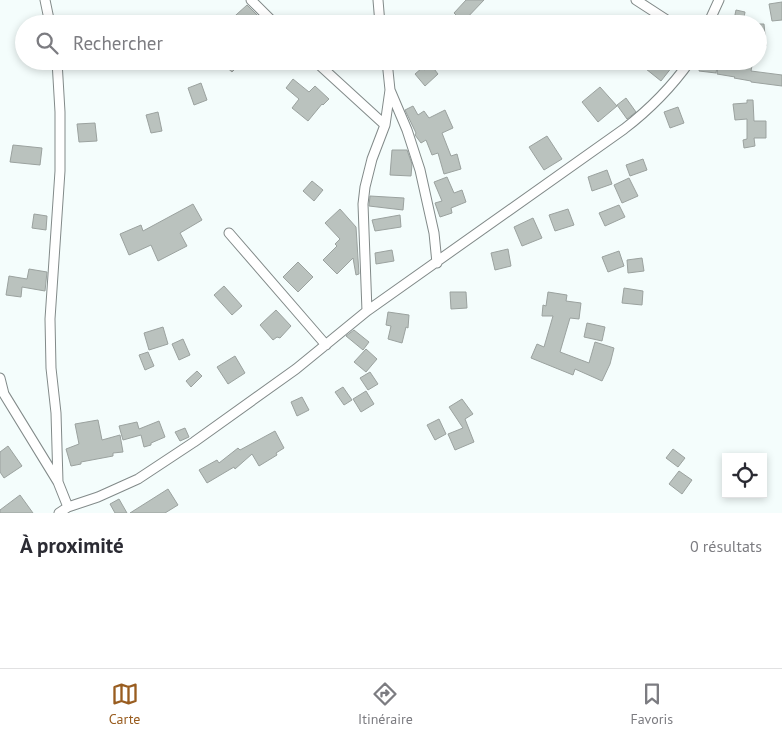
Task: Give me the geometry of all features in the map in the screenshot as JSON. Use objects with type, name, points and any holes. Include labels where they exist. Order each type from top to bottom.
[{"type":"street","points":[[45,0],[48,15]]},
{"type":"street","points":[[251,0],[267,15]]},
{"type":"street","points":[[378,0],[379,15]]},
{"type":"street","points":[[636,0],[658,15]]},
{"type":"street","points":[[712,15],[719,0]]},
{"type":"street","points":[[58,70],[60,171],[50,319],[58,482]]},
{"type":"street","points":[[325,70],[385,125]]},
{"type":"street","points":[[367,311],[363,204],[367,177],[385,125],[390,90],[388,70]]},
{"type":"street","points":[[59,513],[68,507],[98,497],[138,479],[194,442],[296,369],[367,311],[646,112],[668,90],[683,70]]},
{"type":"street","points":[[390,90],[420,170],[434,233],[437,262]]},
{"type":"street","points":[[229,233],[326,345]]},
{"type":"street","points":[[0,378],[2,391],[58,482],[68,507]]},
{"type":"building","points":[[466,0],[484,0],[470,15],[456,15],[454,13]]},
{"type":"building","points":[[782,2],[782,20],[772,21],[769,4]]},
{"type":"building","points":[[247,5],[257,15],[236,15]]},
{"type":"building","points":[[736,10],[745,12],[744,15],[735,15]]},
{"type":"building","points":[[420,70],[435,70],[438,74],[425,86],[415,74]]},
{"type":"building","points":[[647,70],[670,70],[661,81]]},
{"type":"building","points":[[699,70],[717,70],[716,73]]},
{"type":"building","points":[[718,70],[751,70],[782,75],[782,86],[751,82],[717,74]]},
{"type":"building","points":[[293,79],[309,92],[315,86],[329,99],[322,104],[308,121],[292,108],[299,99],[286,88]]},
{"type":"building","points":[[201,83],[207,100],[194,105],[188,88]]},
{"type":"building","points":[[600,87],[617,106],[598,122],[582,102]]},
{"type":"building","points":[[626,98],[636,112],[627,119],[617,105]]},
{"type":"building","points":[[747,100],[753,100],[754,121],[766,121],[766,138],[754,138],[755,146],[744,148],[743,140],[747,139],[747,119],[735,120],[733,104],[747,103]]},
{"type":"building","points":[[413,106],[418,115],[424,111],[429,118],[445,110],[453,128],[442,133],[451,156],[457,154],[461,169],[444,174],[438,153],[432,155],[426,140],[421,143],[415,135],[416,133],[405,110]]},
{"type":"building","points":[[678,107],[684,123],[670,128],[664,112]]},
{"type":"building","points":[[158,112],[162,131],[151,133],[146,115]]},
{"type":"building","points":[[95,123],[97,141],[79,142],[77,124]]},
{"type":"building","points":[[547,136],[562,159],[544,170],[529,147]]},
{"type":"building","points":[[13,145],[42,148],[40,165],[10,162]]},
{"type":"building","points":[[392,150],[407,150],[412,164],[411,176],[390,175]]},
{"type":"building","points":[[643,159],[647,170],[630,176],[626,165]]},
{"type":"building","points":[[607,170],[612,184],[592,191],[588,177]]},
{"type":"building","points":[[447,177],[454,193],[462,190],[466,202],[451,208],[452,213],[440,217],[435,203],[442,201],[434,182]]},
{"type":"building","points":[[629,178],[638,196],[622,203],[614,185]]},
{"type":"building","points":[[312,181],[323,190],[314,201],[303,191]]},
{"type":"building","points":[[370,196],[404,198],[403,210],[369,206]]},
{"type":"building","points":[[193,204],[202,220],[180,233],[187,246],[158,261],[151,245],[129,255],[120,234],[141,225],[143,231]]},
{"type":"building","points":[[619,205],[625,217],[605,226],[599,213]]},
{"type":"building","points":[[340,209],[356,227],[359,274],[356,275],[353,258],[337,274],[323,260],[337,246],[335,244],[340,239],[325,223]]},
{"type":"building","points":[[568,209],[574,225],[555,231],[549,215]]},
{"type":"building","points":[[34,214],[47,216],[46,230],[32,228]]},
{"type":"building","points":[[400,215],[401,227],[375,231],[372,220]]},
{"type":"building","points":[[533,218],[542,238],[522,246],[514,227]]},
{"type":"building","points":[[508,249],[511,266],[495,270],[491,253]]},
{"type":"building","points":[[392,250],[394,261],[376,264],[375,253]]},
{"type":"building","points":[[619,251],[624,266],[608,272],[602,257]]},
{"type":"building","points":[[642,258],[644,271],[628,273],[627,260]]},
{"type":"building","points":[[298,262],[313,277],[298,292],[283,277]]},
{"type":"building","points":[[29,269],[47,272],[45,291],[22,287],[21,297],[6,295],[9,276],[27,279]]},
{"type":"building","points":[[224,286],[242,306],[232,315],[214,295]]},
{"type":"building","points":[[624,288],[643,291],[642,305],[622,303]]},
{"type":"building","points":[[450,292],[466,292],[467,308],[451,309]]},
{"type":"building","points":[[548,292],[567,295],[566,301],[581,303],[579,319],[570,318],[560,352],[589,363],[595,342],[614,348],[610,364],[602,381],[575,369],[573,375],[531,358],[537,344],[544,347],[553,316],[542,316],[543,305],[546,306]]},
{"type":"building","points":[[276,310],[291,326],[280,338],[277,337],[273,340],[260,325]]},
{"type":"building","points":[[388,312],[409,315],[408,328],[406,327],[402,343],[388,339],[391,326],[386,325]]},
{"type":"building","points":[[587,323],[605,327],[602,341],[584,337]]},
{"type":"building","points":[[163,327],[168,344],[149,350],[144,333]]},
{"type":"building","points":[[354,330],[369,342],[363,350],[346,336]]},
{"type":"building","points":[[183,339],[190,355],[179,360],[172,344]]},
{"type":"building","points":[[366,349],[377,359],[366,372],[354,362]]},
{"type":"building","points":[[148,352],[154,366],[145,370],[139,355]]},
{"type":"building","points":[[235,356],[245,373],[228,384],[217,367]]},
{"type":"building","points":[[197,371],[202,376],[191,387],[186,381]]},
{"type":"building","points":[[370,372],[378,384],[368,390],[360,378]]},
{"type":"building","points":[[343,387],[352,400],[344,405],[335,392]]},
{"type":"building","points":[[366,391],[374,404],[361,412],[353,399]]},
{"type":"building","points":[[302,397],[309,410],[297,416],[291,402]]},
{"type":"building","points":[[462,399],[473,414],[465,419],[474,442],[455,450],[448,434],[463,428],[449,407]]},
{"type":"building","points":[[439,419],[446,434],[435,440],[427,425]]},
{"type":"building","points":[[98,420],[102,440],[120,435],[123,452],[113,453],[113,456],[81,462],[81,464],[71,466],[66,449],[79,444],[75,424]]},
{"type":"building","points":[[159,421],[165,437],[151,443],[151,445],[144,447],[141,435],[123,440],[119,426],[137,422],[139,429]]},
{"type":"building","points":[[185,428],[189,437],[180,441],[175,432]]},
{"type":"building","points":[[275,431],[284,448],[276,453],[277,455],[259,466],[252,454],[235,469],[234,467],[207,483],[199,470],[217,460],[219,463],[238,448],[240,450]]},
{"type":"building","points":[[8,446],[22,466],[4,478],[0,472],[0,452]]},
{"type":"building","points":[[673,449],[685,458],[678,467],[666,458]]},
{"type":"building","points":[[679,471],[692,480],[682,494],[669,484]]},
{"type":"building","points":[[168,489],[178,505],[165,513],[130,513]]},
{"type":"building","points":[[20,495],[33,513],[0,513],[0,510]]},
{"type":"building","points":[[119,499],[127,513],[115,513],[110,504]]}]
